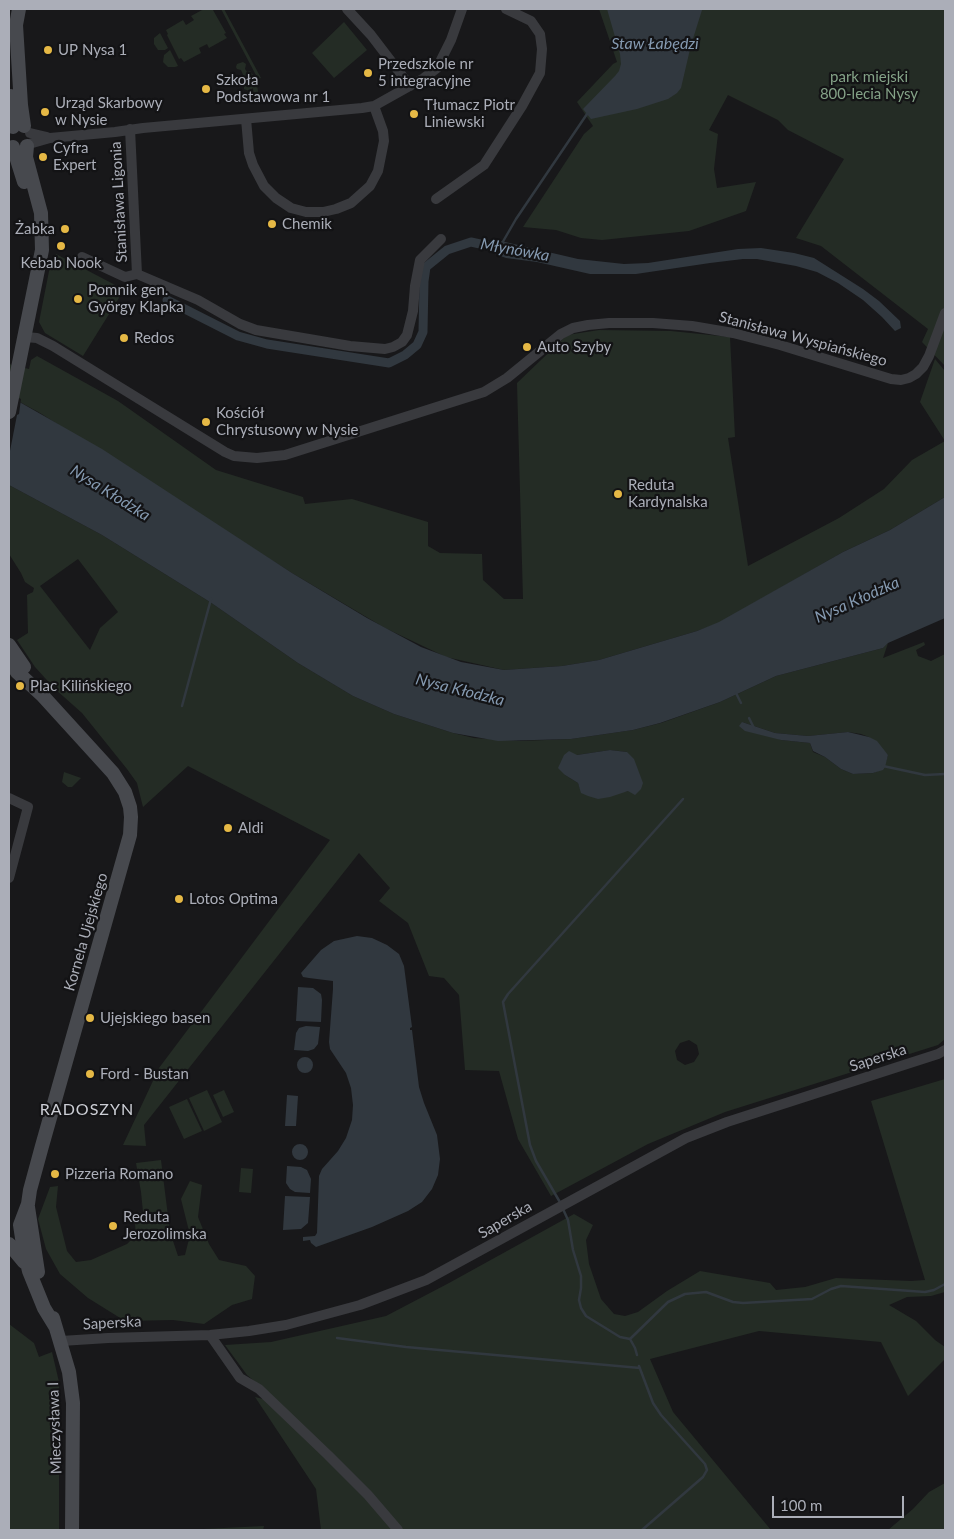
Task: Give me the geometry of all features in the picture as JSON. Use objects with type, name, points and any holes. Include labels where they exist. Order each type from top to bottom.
[{"type":"main road","points":[[17,136],[21,109],[16,25],[19,9]]},
{"type":"main road","points":[[9,53],[17,136],[41,228],[42,250],[9,412]]},
{"type":"main road","name":"Kornela Ujejskiego","points":[[9,645],[42,695]]},
{"type":"main road","name":"Kornela Ujejskiego","points":[[9,660],[22,677],[42,695],[120,783],[128,799],[131,826],[30,1190],[28,1204],[18,1230]]},
{"type":"main road","name":"Mieczysława I","points":[[18,1230],[29,1271],[44,1308],[55,1326]]},
{"type":"main road","name":"Mieczysława I","points":[[18,1230],[38,1274],[61,1341],[69,1372],[73,1403],[72,1530]]},
{"type":"main road","points":[[9,1244],[22,1258],[29,1271]]},
{"type":"street","points":[[346,9],[370,35],[410,86]]},
{"type":"street","points":[[17,136],[50,138],[374,106],[437,68],[451,40],[462,9]]},
{"type":"street","points":[[436,199],[484,165],[526,100],[540,73],[542,49],[540,34],[531,21],[512,10],[506,9]]},
{"type":"street","points":[[246,119],[249,153],[264,186],[276,198],[292,208],[306,212],[322,212],[336,210],[351,203],[374,180],[381,161],[384,141],[383,131],[374,106]]},
{"type":"street","name":"Stanisława Ligonia","points":[[130,129],[137,274]]},
{"type":"street","points":[[82,257],[125,277],[137,274],[198,300],[240,324],[256,330],[350,346],[385,349],[402,342],[407,335],[413,311],[420,260],[441,239]]},
{"type":"street","name":"Stanisława Wyspiańskiego","points":[[24,337],[37,338],[54,346],[225,452],[234,456],[257,458],[285,455],[484,392],[507,378],[561,334],[573,328],[609,323],[692,326],[780,345],[891,379],[901,380],[916,374],[923,367],[945,313]]},
{"type":"street","points":[[9,798],[28,807],[9,878]]},
{"type":"street","name":"Saperska","points":[[61,1341],[210,1335],[278,1327],[389,1296],[426,1280],[686,1138],[727,1122],[938,1054],[945,1050]]},
{"type":"street","points":[[210,1335],[240,1378],[259,1389],[328,1455],[368,1495],[398,1530]]},
{"type":"green space","points":[[204,9],[213,10],[227,38],[209,48],[207,44],[199,48],[201,53],[184,62],[181,58],[179,59],[166,30],[183,20],[186,25],[194,20],[191,16]]},
{"type":"green space","points":[[221,9],[224,9],[261,78],[258,79]]},
{"type":"green space","name":"park miejski 800-lecia Nysy","points":[[599,9],[945,9],[945,366],[922,342],[928,329],[821,246],[796,238],[844,159],[788,130],[778,120],[728,95],[709,130],[718,134],[714,169],[717,188],[756,182],[746,211],[689,231],[602,240],[581,238],[556,230],[523,227],[584,134],[593,126],[577,102],[617,62]]},
{"type":"green space","points":[[344,22],[367,50],[334,78],[312,53]]},
{"type":"green space","points":[[160,33],[168,48],[165,50],[158,50],[154,44],[154,38]]},
{"type":"green space","points":[[170,50],[178,66],[168,67],[163,62],[164,55]]},
{"type":"green space","points":[[243,62],[246,64],[245,69],[247,72],[250,71],[253,75],[249,78],[254,78],[255,80],[252,84],[257,86],[259,96],[254,97],[253,88],[249,91],[244,89],[244,77],[241,70],[236,67],[237,64]]},
{"type":"green space","points":[[56,254],[121,288],[119,298],[83,356],[45,333],[39,322],[50,266]]},
{"type":"green space","points":[[599,330],[671,331],[730,337],[735,437],[728,438],[748,566],[839,518],[884,489],[912,460],[945,441],[945,497],[890,530],[843,552],[719,623],[599,660],[562,666],[504,670],[446,657],[385,628],[292,573],[40,413],[9,396],[9,364],[29,369],[31,360],[37,356],[118,401],[216,470],[303,497],[305,504],[352,499],[428,522],[428,546],[440,553],[482,554],[483,580],[504,599],[523,599],[517,383],[567,335]]},
{"type":"green space","points":[[935,359],[945,371],[945,441],[920,402]]},
{"type":"green space","points":[[9,485],[102,535],[210,602],[298,663],[353,696],[394,714],[474,738],[520,741],[571,739],[633,730],[661,723],[720,702],[776,676],[883,648],[888,643],[883,658],[924,642],[925,645],[916,650],[918,656],[931,661],[945,654],[945,1039],[938,1045],[725,1112],[648,1144],[551,1196],[518,1139],[499,1071],[465,1070],[459,995],[444,978],[429,976],[408,923],[379,901],[390,888],[359,853],[144,1125],[146,1146],[123,1145],[159,1068],[330,840],[188,766],[143,807],[137,783],[127,769],[82,713],[55,689],[35,667],[17,640],[28,633],[27,595],[33,592],[34,588],[25,582],[9,554]],"holes":[[[78,559],[118,612],[100,628],[90,650],[40,586]],[[742,722],[775,733],[808,736],[848,732],[861,734],[869,737],[888,755],[880,770],[873,773],[853,774],[813,752],[810,743],[781,740]],[[610,750],[627,752],[628,791],[580,788],[578,783],[565,775],[560,764],[563,760],[577,755]],[[689,1040],[697,1045],[699,1054],[694,1062],[685,1065],[677,1060],[675,1051],[680,1043]]]},
{"type":"green space","points":[[64,772],[81,778],[72,787],[68,787],[62,782]]},
{"type":"green space","points":[[945,1079],[945,1292],[931,1296],[907,1297],[889,1305],[916,1321],[945,1347],[945,1359],[908,1396],[881,1342],[759,1331],[650,1359],[673,1412],[771,1530],[321,1530],[316,1489],[255,1397],[263,1399],[264,1389],[247,1375],[225,1345],[271,1342],[386,1316],[574,1214],[593,1225],[586,1240],[589,1264],[601,1299],[614,1314],[625,1316],[638,1312],[667,1291],[700,1271],[770,1283],[776,1290],[805,1287],[836,1278],[925,1280],[871,1101]]},
{"type":"green space","points":[[207,1090],[222,1122],[204,1131],[189,1098]]},
{"type":"green space","points":[[224,1090],[234,1112],[223,1117],[213,1095]]},
{"type":"green space","points":[[187,1099],[202,1131],[184,1139],[169,1107]]},
{"type":"green space","points":[[161,1160],[170,1232],[178,1256],[185,1255],[190,1235],[181,1199],[190,1181],[202,1185],[198,1217],[209,1244],[219,1260],[246,1266],[255,1276],[252,1299],[232,1305],[204,1324],[173,1320],[125,1321],[88,1298],[60,1274],[46,1249],[38,1219],[50,1187],[58,1186],[56,1207],[67,1251],[76,1262],[91,1260],[127,1244],[136,1235],[134,1214],[143,1212],[136,1163]]},
{"type":"green space","points":[[241,1168],[253,1169],[251,1193],[239,1192]]},
{"type":"green space","points":[[9,1324],[34,1343],[39,1357],[52,1352],[59,1382],[59,1530],[9,1530]]},
{"type":"green space","points":[[945,1483],[945,1530],[888,1530],[913,1509],[929,1492]]},
{"type":"green space","points":[[264,1526],[263,1530],[183,1530]]},
{"type":"water","name":"Staw Łabędzi","points":[[607,9],[702,10],[691,45],[681,88],[677,93],[668,99],[637,109],[591,119],[583,109],[615,76],[621,64]]},
{"type":"water","points":[[501,241],[578,259],[624,264],[648,263],[738,249],[761,248],[794,253],[814,258],[863,289],[900,321],[901,328],[895,331],[863,300],[838,283],[817,272],[796,266],[757,259],[743,259],[636,274],[590,274],[537,262],[506,258],[495,254],[490,249],[493,243]]},
{"type":"water","name":"Nysa Kłodzka","points":[[9,396],[102,449],[292,573],[367,618],[421,647],[461,662],[504,670],[562,666],[599,660],[697,631],[719,622],[843,552],[890,530],[945,497],[945,618],[888,643],[883,648],[776,676],[720,702],[660,723],[633,730],[571,739],[498,741],[453,733],[394,714],[353,696],[298,663],[210,602],[102,535],[9,485]]},
{"type":"water","points":[[742,722],[775,733],[808,736],[848,732],[869,737],[877,741],[888,755],[885,767],[883,770],[873,773],[853,774],[841,769],[813,751],[810,743],[781,740],[745,731],[739,726]]},
{"type":"water","points":[[610,750],[627,752],[634,759],[643,783],[641,789],[635,795],[628,791],[598,799],[588,796],[581,793],[578,783],[558,768],[564,755],[569,751],[577,755]]},
{"type":"water","points":[[357,936],[372,938],[387,945],[399,954],[404,966],[412,1027],[410,1030],[412,1030],[419,1087],[437,1135],[440,1159],[438,1175],[432,1189],[422,1202],[408,1211],[372,1227],[316,1247],[310,1240],[303,1241],[303,1237],[315,1236],[317,1233],[319,1176],[322,1169],[338,1151],[346,1138],[352,1120],[353,1105],[351,1088],[346,1073],[330,1049],[333,981],[303,977],[301,973],[321,950],[334,941]]},
{"type":"water","points":[[298,987],[313,988],[321,994],[321,1022],[296,1021]]},
{"type":"water","points":[[306,1026],[320,1027],[318,1044],[314,1049],[308,1051],[294,1050],[296,1033],[299,1028]]},
{"type":"water","points":[[302,1057],[308,1057],[313,1062],[311,1071],[302,1073],[297,1068],[297,1062]]},
{"type":"water","points":[[287,1095],[298,1096],[296,1126],[285,1126]]},
{"type":"water","points":[[297,1144],[303,1144],[308,1149],[306,1158],[297,1160],[292,1155],[292,1149]]},
{"type":"water","points":[[287,1166],[301,1167],[307,1170],[311,1179],[310,1193],[295,1192],[290,1189],[286,1183]]},
{"type":"water","points":[[285,1196],[310,1197],[308,1223],[301,1229],[283,1230]]},
{"type":"pier","points":[[9,393],[21,399],[9,456]]},
{"type":"waterway","points":[[501,245],[516,219],[587,114]]},
{"type":"waterway","name":"Młynówka","points":[[167,300],[238,336],[267,344],[389,363],[405,355],[417,345],[423,332],[426,267],[447,250],[471,242],[503,249]]},
{"type":"waterway","points":[[182,706],[211,599]]},
{"type":"waterway","points":[[736,693],[741,703]]},
{"type":"waterway","points":[[749,718],[754,728]]},
{"type":"waterway","points":[[883,766],[925,775],[945,774]]},
{"type":"waterway","points":[[561,1204],[536,1161],[530,1145],[503,1002],[508,994],[683,799]]},
{"type":"waterway","points":[[563,1209],[568,1220],[573,1250],[581,1276],[579,1300],[581,1308],[586,1316],[620,1337],[630,1339],[668,1302],[685,1294],[706,1292],[733,1302],[743,1303],[812,1299],[841,1286],[925,1292],[945,1284]]},
{"type":"waterway","points":[[337,1338],[406,1347],[640,1368]]},
{"type":"waterway","points":[[630,1339],[637,1355]]},
{"type":"waterway","points":[[639,1366],[653,1403],[661,1415],[705,1464],[707,1470],[703,1477],[642,1530]]},
{"type":"place","name":"UP Nysa 1","points":[[48,50]]},
{"type":"place","name":"Przedszkole nr 5 integracyjne","points":[[368,73]]},
{"type":"place","name":"Szkoła Podstawowa nr 1","points":[[206,89]]},
{"type":"place","name":"Urząd Skarbowy w Nysie","points":[[45,112]]},
{"type":"place","name":"Tłumacz Piotr Liniewski","points":[[414,114]]},
{"type":"place","name":"Cyfra Expert","points":[[43,157]]},
{"type":"place","name":"Chemik","points":[[272,224]]},
{"type":"place","name":"Żabka","points":[[65,229]]},
{"type":"place","name":"Kebab Nook","points":[[61,246]]},
{"type":"place","name":"Pomnik gen. György Klapka","points":[[78,299]]},
{"type":"place","name":"Redos","points":[[124,338]]},
{"type":"place","name":"Auto Szyby","points":[[527,347]]},
{"type":"place","name":"Kościół Chrystusowy w Nysie","points":[[206,422]]},
{"type":"place","name":"Reduta Kardynalska","points":[[618,494]]},
{"type":"place","name":"Plac Kilińskiego","points":[[20,686]]},
{"type":"place","name":"Aldi","points":[[228,828]]},
{"type":"place","name":"Lotos Optima","points":[[179,899]]},
{"type":"place","name":"Ujejskiego basen","points":[[90,1018]]},
{"type":"place","name":"Ford - Bustan","points":[[90,1074]]},
{"type":"place","name":"Pizzeria Romano","points":[[55,1174]]},
{"type":"place","name":"Reduta Jerozolimska","points":[[113,1226]]},
{"type":"district","name":"RADOSZYN","points":[[87,1110]]}]
